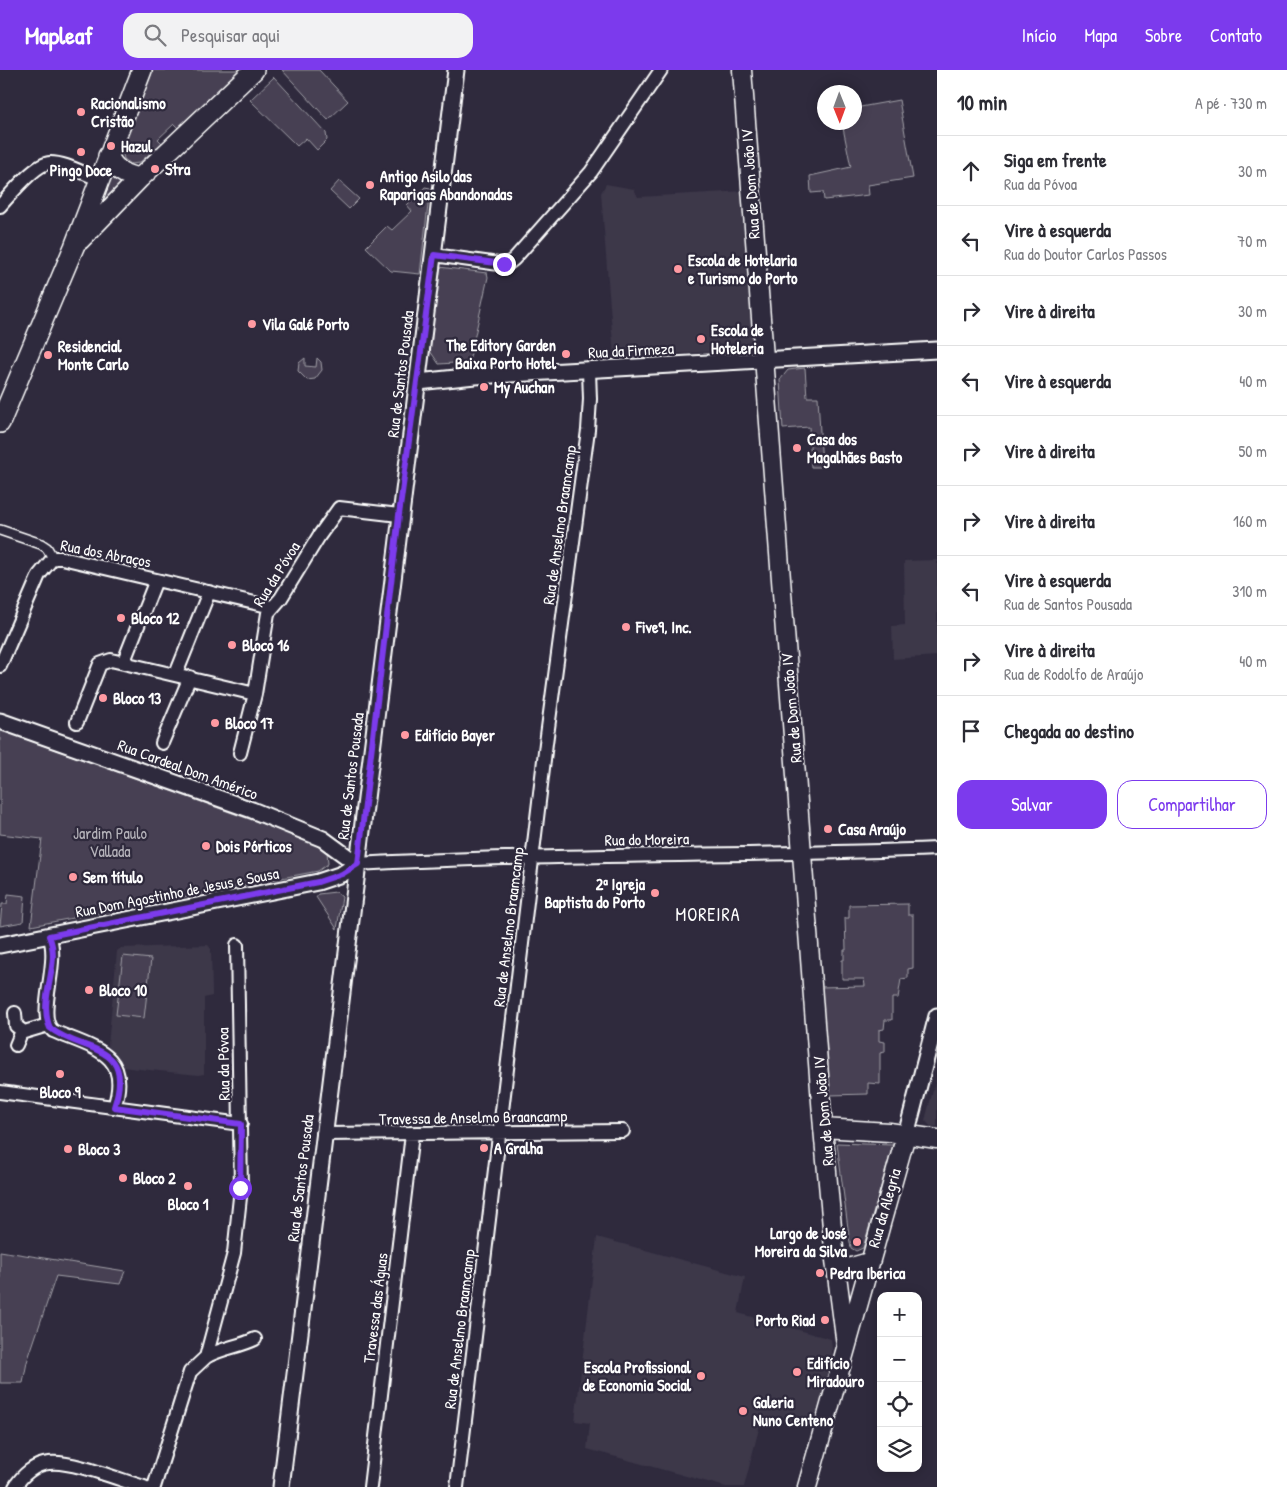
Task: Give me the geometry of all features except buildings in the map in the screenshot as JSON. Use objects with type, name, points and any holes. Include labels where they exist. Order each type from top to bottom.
[{"type":"main road","points":[[0,423],[74,247],[142,70]]},
{"type":"main road","points":[[74,247],[140,178],[254,70]]},
{"type":"main road","name":"Rua de Dom João IV","points":[[742,70],[823,1128],[835,1260],[846,1345]]},
{"type":"main road","points":[[108,156],[117,170],[140,178]]},
{"type":"main road","points":[[823,1128],[906,1134],[937,1139]]},
{"type":"main road","name":"Rua da Alegria","points":[[807,1487],[906,1134]]},
{"type":"main road","points":[[835,1260],[837,1264],[848,1268],[869,1262]]},
{"type":"street","name":"Rua de Santos Pousada","points":[[281,1487],[399,515],[418,382],[456,70]]},
{"type":"street","points":[[434,255],[499,264],[509,263],[514,259],[591,172],[661,70]]},
{"type":"street","points":[[0,206],[37,169],[46,164],[58,164],[99,179]]},
{"type":"street","name":"Rua da Firmeza","points":[[418,382],[475,376],[937,350]]},
{"type":"street","name":"Rua de Anselmo Braamcamp","points":[[457,1487],[533,857],[587,437],[590,398],[589,371]]},
{"type":"street","name":"Rua da Póvoa","points":[[240,753],[256,694],[266,619],[319,536],[338,508],[399,515]]},
{"type":"street","points":[[0,530],[42,544],[53,558]]},
{"type":"street","name":"Rua dos Abraços","points":[[0,666],[39,575],[53,558],[62,558],[272,608]]},
{"type":"street","points":[[124,662],[156,580]]},
{"type":"street","points":[[176,674],[209,592]]},
{"type":"street","points":[[77,722],[100,664],[111,660],[256,694]]},
{"type":"street","points":[[162,743],[190,677]]},
{"type":"street","name":"Rua Cardeal Dom Américo","points":[[0,721],[252,810],[329,842],[358,864]]},
{"type":"street","name":"Rua do Moreira","points":[[358,864],[533,857],[803,854],[937,848]]},
{"type":"street","name":"Rua Dom Agostinho de Jesus e Sousa","points":[[0,945],[318,882],[342,874],[358,864]]},
{"type":"street","points":[[49,936],[54,952],[46,1010],[48,1025],[53,1031],[98,1049],[111,1061],[118,1073],[120,1084],[114,1107]]},
{"type":"street","name":"Rua da Póvoa","points":[[206,1357],[234,1253],[239,1211],[241,1124],[238,946]]},
{"type":"street","points":[[15,1013],[16,1026],[24,1032]]},
{"type":"street","name":"Rua da Alegria","points":[[906,1134],[937,1016]]},
{"type":"street","points":[[16,1045],[18,1037],[24,1032],[48,1025]]},
{"type":"street","points":[[0,1092],[241,1124]]},
{"type":"street","name":"Travessa de Anselmo Braancamp","points":[[323,1134],[623,1131]]},
{"type":"street","name":"Travessa das Águas","points":[[370,1487],[412,1134]]},
{"type":"street","name":"Rua da Póvoa","points":[[154,1487],[190,1372],[206,1357],[218,1350],[244,1344],[255,1339]]},
{"type":"street","points":[[15,1487],[36,1466],[55,1463],[144,1487]]},
{"type":"shaded area","name":"Escola de Hotelaria e Turismo do Porto","points":[[606,184],[634,189],[638,197],[744,191],[755,339],[754,345],[750,350],[614,357],[601,193]]},
{"type":"shaded area","points":[[937,560],[937,656],[893,659],[892,626],[905,625],[904,561]]},
{"type":"shaded area","points":[[208,945],[211,949],[212,996],[204,998],[204,1074],[120,1067],[108,1045],[117,951],[121,948]]},
{"type":"shaded area","points":[[937,1076],[937,1127],[930,1126],[925,1120]]},
{"type":"shaded area","points":[[597,1237],[745,1277],[738,1313],[831,1339],[833,1359],[812,1429],[762,1417],[744,1487],[726,1487],[587,1449],[590,1423],[575,1421]]},
{"type":"green space","points":[[153,70],[239,70],[178,128],[174,124],[158,139],[162,143],[139,163],[131,164],[124,159],[122,150]]},
{"type":"green space","points":[[282,70],[319,70],[348,101],[328,120]]},
{"type":"green space","points":[[274,77],[326,133],[327,140],[317,150],[306,138],[297,146],[250,100]]},
{"type":"green space","points":[[899,100],[913,178],[868,185],[869,195],[824,200],[823,192],[811,193],[810,176],[851,167],[843,130],[862,130],[862,107]]},
{"type":"green space","points":[[109,170],[127,182],[83,232]]},
{"type":"green space","points":[[339,181],[359,199],[349,209],[330,191]]},
{"type":"green space","points":[[425,187],[430,188],[420,274],[391,271],[366,247],[387,226],[392,230],[412,211],[407,205]]},
{"type":"green space","points":[[439,267],[487,273],[488,277],[469,362],[439,364],[428,348]]},
{"type":"green space","points":[[305,358],[305,366],[316,367],[317,358],[321,362],[322,370],[315,379],[307,380],[298,371],[299,363]]},
{"type":"green space","points":[[805,368],[807,397],[818,397],[822,467],[811,467],[809,427],[783,429],[780,380],[788,370]]},
{"type":"green space","name":"Jardim Paulo Vallada","points":[[0,730],[319,844],[327,851],[328,864],[318,871],[31,926],[42,839],[0,834]]},
{"type":"green space","points":[[336,892],[342,897],[337,929],[316,897],[318,894]]},
{"type":"green space","points":[[8,894],[25,896],[23,922],[0,926],[2,904],[7,904]]},
{"type":"green space","points":[[908,904],[908,915],[913,915],[913,968],[908,969],[908,978],[901,979],[898,998],[892,998],[892,1020],[885,1020],[884,1029],[879,1030],[879,1041],[885,1042],[885,1052],[880,1053],[880,1084],[868,1083],[868,1094],[830,1095],[819,987],[865,986],[864,979],[842,979],[842,960],[844,960],[844,950],[846,950],[845,918],[849,918],[849,905]]},
{"type":"green space","points":[[123,956],[151,959],[144,1018],[116,1015]]},
{"type":"green space","points":[[837,1143],[893,1145],[863,1248],[856,1251],[851,1248]]},
{"type":"green space","points":[[0,1251],[125,1271],[120,1284],[56,1276],[27,1362],[23,1383],[0,1383]]},
{"type":"place","name":"Racionalismo Cristão","points":[[81,112]]},
{"type":"place","name":"Hazul","points":[[111,146]]},
{"type":"place","name":"Pingo Doce","points":[[81,152]]},
{"type":"place","name":"Stra","points":[[155,169]]},
{"type":"place","name":"Antigo Asilo das Raparigas Abandonadas","points":[[370,185]]},
{"type":"place","name":"Escola de Hotelaria e Turismo do Porto","points":[[678,269]]},
{"type":"place","name":"Vila Galé Porto","points":[[252,324]]},
{"type":"place","name":"Escola de Hoteleria","points":[[701,339]]},
{"type":"place","name":"The Editory Garden Baixa Porto Hotel","points":[[566,354]]},
{"type":"place","name":"Residencial Monte Carlo","points":[[48,355]]},
{"type":"place","name":"My Auchan","points":[[484,387]]},
{"type":"place","name":"Casa dos Magalhães Basto","points":[[797,448]]},
{"type":"place","name":"Bloco 12","points":[[121,618]]},
{"type":"place","name":"Five9, Inc.","points":[[626,627]]},
{"type":"place","name":"Bloco 16","points":[[232,645]]},
{"type":"place","name":"Bloco 13","points":[[103,698]]},
{"type":"place","name":"Bloco 17","points":[[215,723]]},
{"type":"place","name":"Edifício Bayer","points":[[405,735]]},
{"type":"place","name":"Casa Araújo","points":[[828,829]]},
{"type":"place","name":"Dois Pórticos","points":[[206,846]]},
{"type":"place","name":"Sem título","points":[[73,877]]},
{"type":"place","name":"2ª Igreja Baptista do Porto","points":[[655,893]]},
{"type":"place","name":"Bloco 10","points":[[89,990]]},
{"type":"place","name":"Bloco 9","points":[[60,1074]]},
{"type":"place","name":"A Gralha","points":[[484,1148]]},
{"type":"place","name":"Bloco 3","points":[[68,1149]]},
{"type":"place","name":"Bloco 2","points":[[123,1178]]},
{"type":"place","name":"Bloco 1","points":[[188,1186]]},
{"type":"place","name":"Largo de José Moreira da Silva","points":[[857,1242]]},
{"type":"place","name":"Pedra Iberica","points":[[820,1273]]},
{"type":"place","name":"Porto Riad","points":[[825,1320]]},
{"type":"place","name":"Edifício Miradouro","points":[[797,1372]]},
{"type":"place","name":"Escola Profissional de Economia Social","points":[[701,1376]]},
{"type":"place","name":"Galeria Nuno Centeno","points":[[743,1411]]},
{"type":"district","name":"MOREIRA","points":[[708,915]]},
{"type":"route","points":[[240,1188],[241,1124],[114,1107],[120,1089],[120,1078],[111,1061],[102,1051],[53,1031],[50,1028],[46,1017],[46,1010],[54,952],[49,936],[318,882],[342,874],[358,864],[399,515],[434,255],[504,264]]}]
